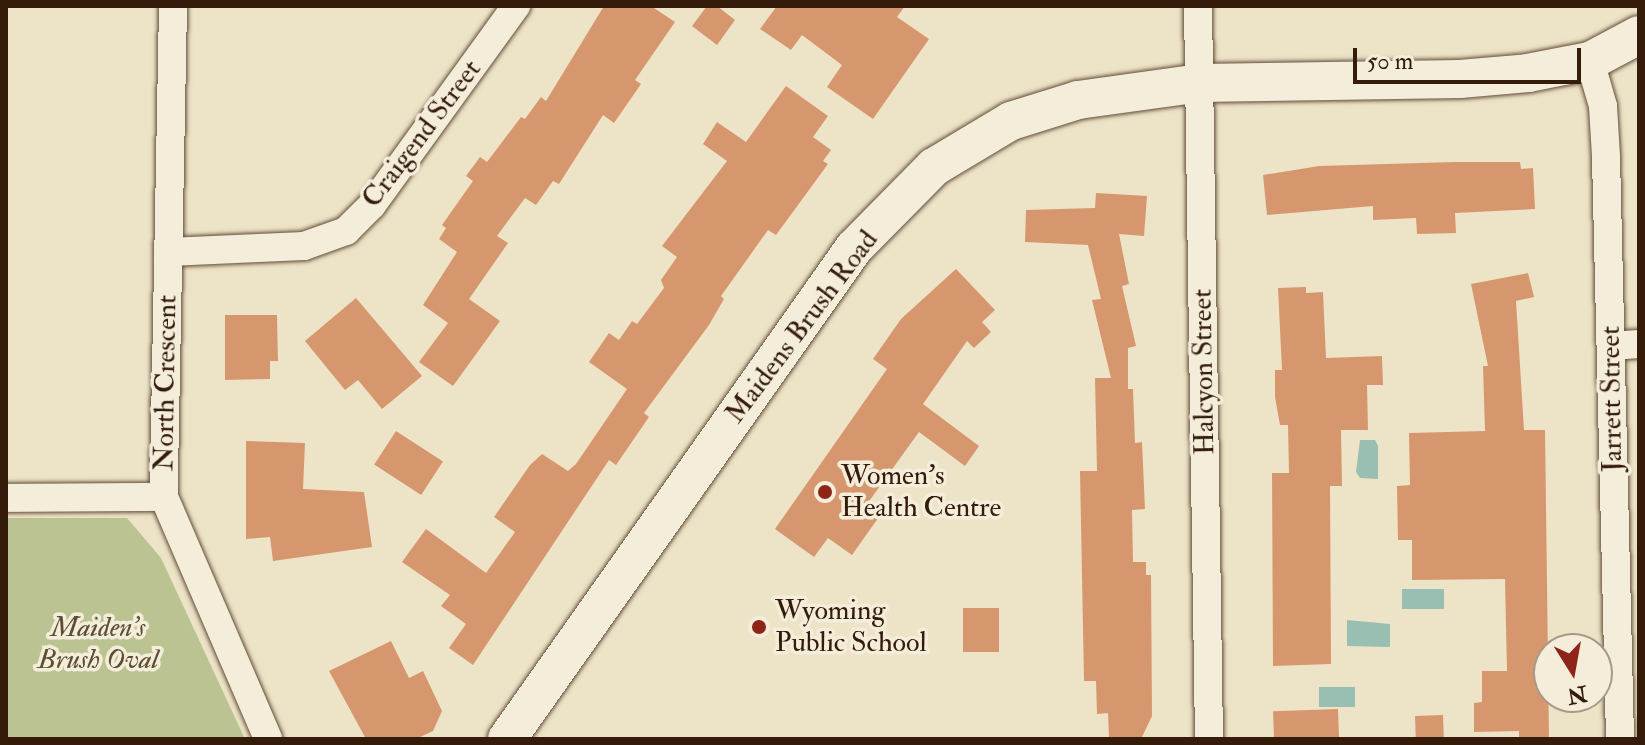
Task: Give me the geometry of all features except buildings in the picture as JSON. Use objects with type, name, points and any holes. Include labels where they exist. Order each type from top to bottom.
[{"type":"street","name":"North Crescent","points":[[173,6],[164,497],[268,739]]},
{"type":"street","name":"Craigend Street","points":[[168,252],[304,246],[346,231],[372,205],[516,6]]},
{"type":"street","name":"Halcyon Street","points":[[1198,6],[1209,739]]},
{"type":"street","name":"Maidens Brush Road","points":[[507,739],[854,248],[934,167],[1025,116],[1078,100],[1200,83],[1460,79],[1590,61],[1639,35]]},
{"type":"street","name":"Jarrett Street","points":[[1590,61],[1603,106],[1606,157],[1620,739]]},
{"type":"street","points":[[1611,346],[1639,344]]},
{"type":"street","points":[[6,498],[164,497]]},
{"type":"green space","name":"Maiden's Brush Oval","points":[[6,518],[127,518],[161,558],[245,739],[6,739]]},
{"type":"water","points":[[1360,440],[1375,440],[1378,446],[1378,479],[1360,478],[1356,472]]},
{"type":"water","points":[[1402,589],[1444,589],[1444,609],[1402,609]]},
{"type":"water","points":[[1347,620],[1390,624],[1390,647],[1347,646]]},
{"type":"water","points":[[1319,687],[1355,687],[1355,707],[1319,707]]},
{"type":"place","name":"Women's Health Centre","points":[[825,492]]},
{"type":"place","name":"Wyoming Public School","points":[[759,627]]}]
